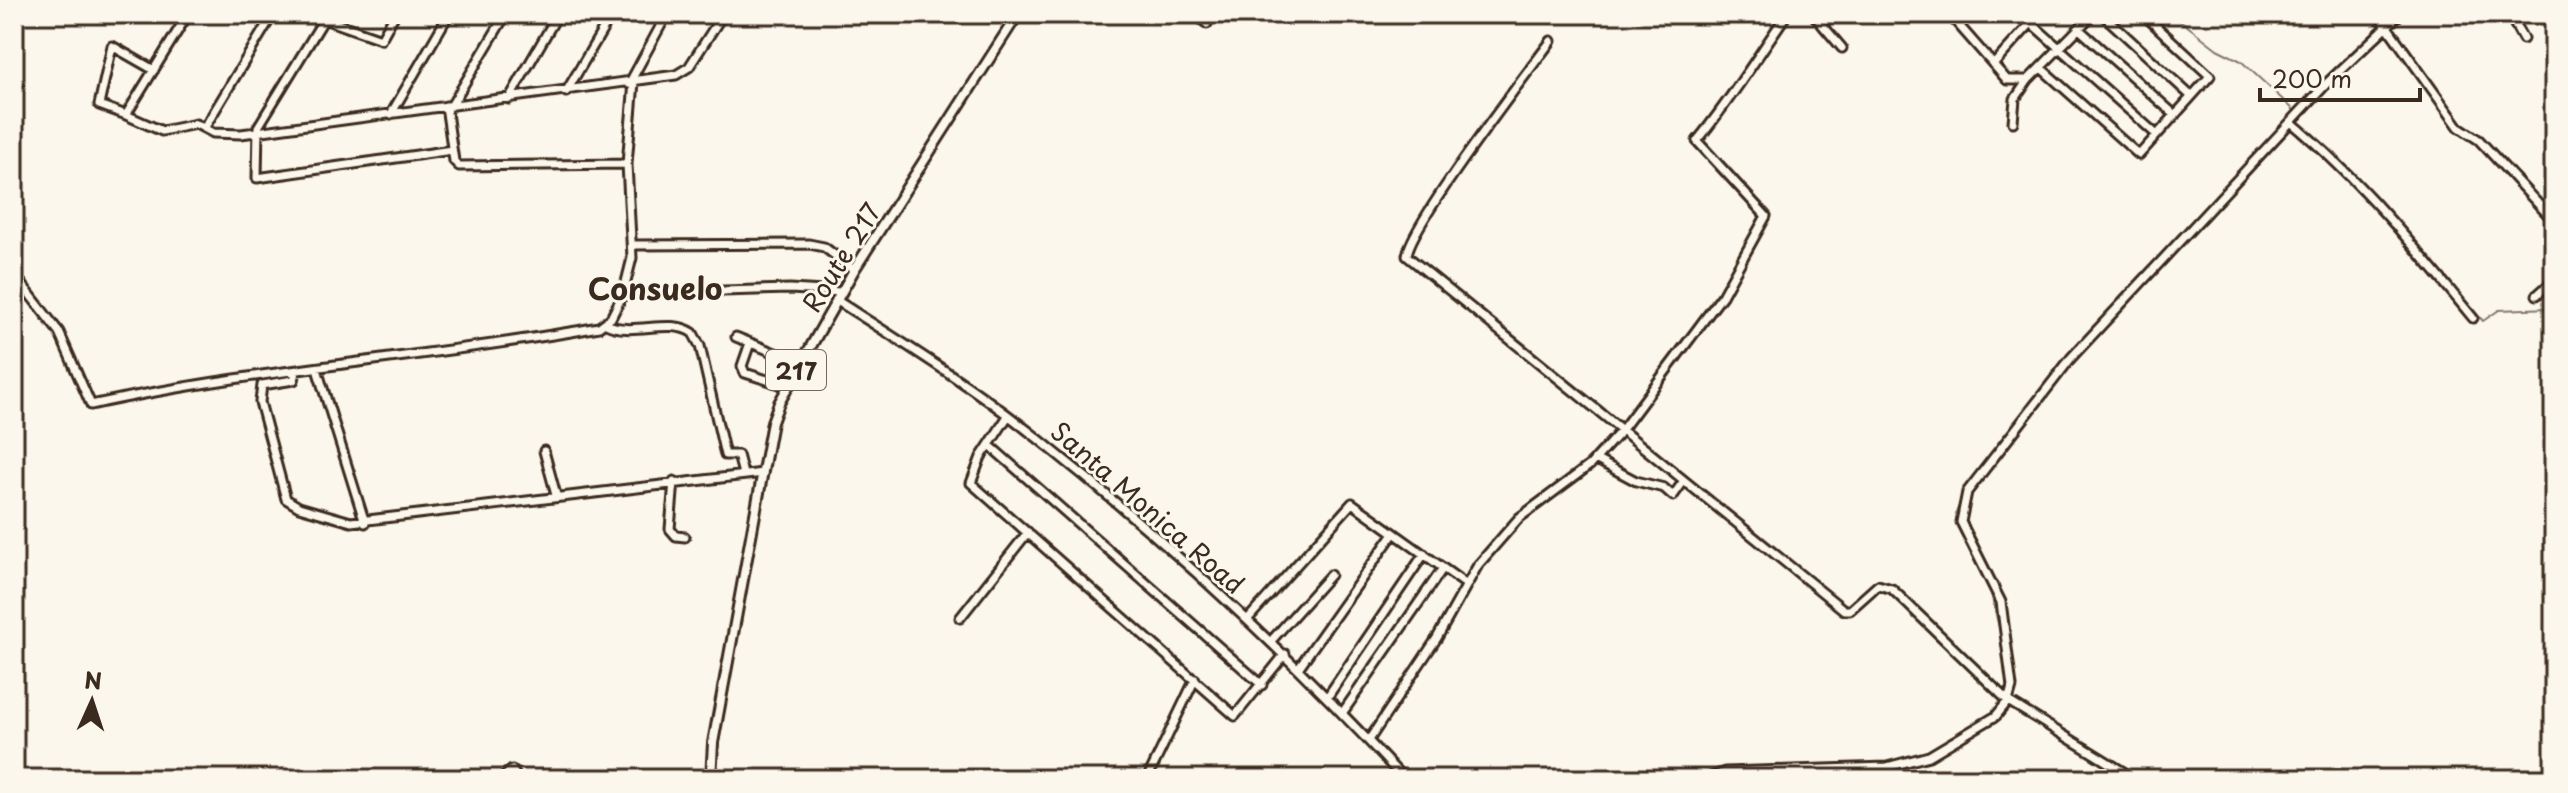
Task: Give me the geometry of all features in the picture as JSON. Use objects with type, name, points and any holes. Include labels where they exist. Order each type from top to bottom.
[{"type":"main road","name":"Route 217","points":[[711,779],[713,743],[772,422],[786,386],[854,270],[1018,14]]},
{"type":"street","points":[[126,115],[188,14]]},
{"type":"street","points":[[205,127],[273,14]]},
{"type":"street","points":[[395,14],[381,39],[326,17],[256,133],[257,178],[452,150]]},
{"type":"street","points":[[391,114],[449,14]]},
{"type":"street","points":[[506,14],[448,106],[452,150],[459,166],[627,164]]},
{"type":"street","points":[[509,99],[558,14]]},
{"type":"street","points":[[566,92],[612,14]]},
{"type":"street","points":[[606,324],[623,294],[633,245],[627,164],[632,83],[667,14]]},
{"type":"street","points":[[112,46],[99,105],[162,131],[196,124],[213,133],[256,133],[632,83],[684,72],[723,14]]},
{"type":"street","points":[[1196,14],[1207,24]]},
{"type":"street","points":[[1369,740],[1437,638],[1464,583],[1519,518],[1595,459],[1621,431],[1722,296],[1767,219],[1697,141],[1729,101],[1741,78],[1787,14]]},
{"type":"street","points":[[1813,14],[1842,48]]},
{"type":"street","points":[[1949,14],[2007,80],[2028,80]]},
{"type":"street","points":[[2013,122],[2015,99],[2028,80],[2093,14]]},
{"type":"street","points":[[2102,14],[2191,96]]},
{"type":"street","points":[[2041,68],[2139,155],[2210,76],[2143,14]]},
{"type":"street","points":[[2378,14],[2459,127],[2479,140],[2554,221]]},
{"type":"street","points":[[1705,779],[1725,772],[1887,767],[1929,756],[1996,716],[2008,701],[2012,687],[2001,602],[1961,522],[1967,492],[2071,358],[2291,122],[2400,14]]},
{"type":"street","points":[[2509,14],[2523,39]]},
{"type":"street","points":[[1994,64],[2031,23],[2157,135]]},
{"type":"street","points":[[2079,29],[2175,115]]},
{"type":"street","points":[[104,41],[154,70]]},
{"type":"street","points":[[1551,41],[1410,241],[1407,256],[1844,610],[1850,610],[1878,585],[1892,589],[2008,701],[2135,779]]},
{"type":"street","points":[[2291,122],[2327,152],[2394,222],[2473,318]]},
{"type":"street","points":[[633,245],[809,244],[824,247],[854,270]]},
{"type":"street","points":[[14,274],[59,332],[91,405],[296,372],[481,348],[606,324],[618,329],[676,328],[693,333],[700,346],[725,455],[738,455],[743,474]]},
{"type":"street","points":[[2537,295],[2554,280]]},
{"type":"street","points":[[623,294],[819,288],[838,296]]},
{"type":"street","name":"Santa Monica Road","points":[[838,296],[1008,416],[1140,525],[1299,667],[1404,779]]},
{"type":"street","points":[[736,337],[800,363]]},
{"type":"street","points":[[750,343],[742,366],[745,373],[786,386]]},
{"type":"street","points":[[317,369],[365,523]]},
{"type":"street","points":[[296,372],[294,380],[262,385],[260,390],[260,402],[286,499],[299,507],[365,523],[556,495],[763,473]]},
{"type":"street","points":[[1008,416],[989,445],[971,483],[1235,716],[1285,654]]},
{"type":"street","points":[[989,445],[1262,685]]},
{"type":"street","points":[[544,451],[556,495]]},
{"type":"street","points":[[1595,459],[1636,481],[1664,488],[1673,496],[1683,482]]},
{"type":"street","points":[[674,481],[670,529],[676,536],[685,537]]},
{"type":"street","points":[[1247,620],[1349,505],[1356,504],[1464,583]]},
{"type":"street","points":[[960,618],[1028,532]]},
{"type":"street","points":[[1299,667],[1394,533]]},
{"type":"street","points":[[1328,696],[1424,554]]},
{"type":"street","points":[[1343,712],[1443,568]]},
{"type":"street","points":[[1271,641],[1330,575]]},
{"type":"street","points":[[1147,779],[1183,697],[1195,679]]},
{"type":"street","points":[[501,779],[512,770],[518,779]]},
{"type":"waterway","points":[[2172,14],[2217,49],[2241,61],[2296,112]]},
{"type":"waterway","points":[[2325,80],[2392,14]]},
{"type":"waterway","points":[[2297,121],[2335,153],[2372,195]]},
{"type":"waterway","points":[[2424,253],[2483,321],[2499,310],[2554,308]]},
{"type":"waterway","points":[[1959,522],[1956,513],[1963,494]]},
{"type":"waterway","points":[[1960,528],[1989,585],[2004,649]]},
{"type":"waterway","points":[[1939,746],[1985,719],[1994,710],[2006,689],[2007,675]]},
{"type":"waterway","points":[[1921,754],[1933,749]]},
{"type":"district","name":"Consuelo","points":[[655,287]]}]
